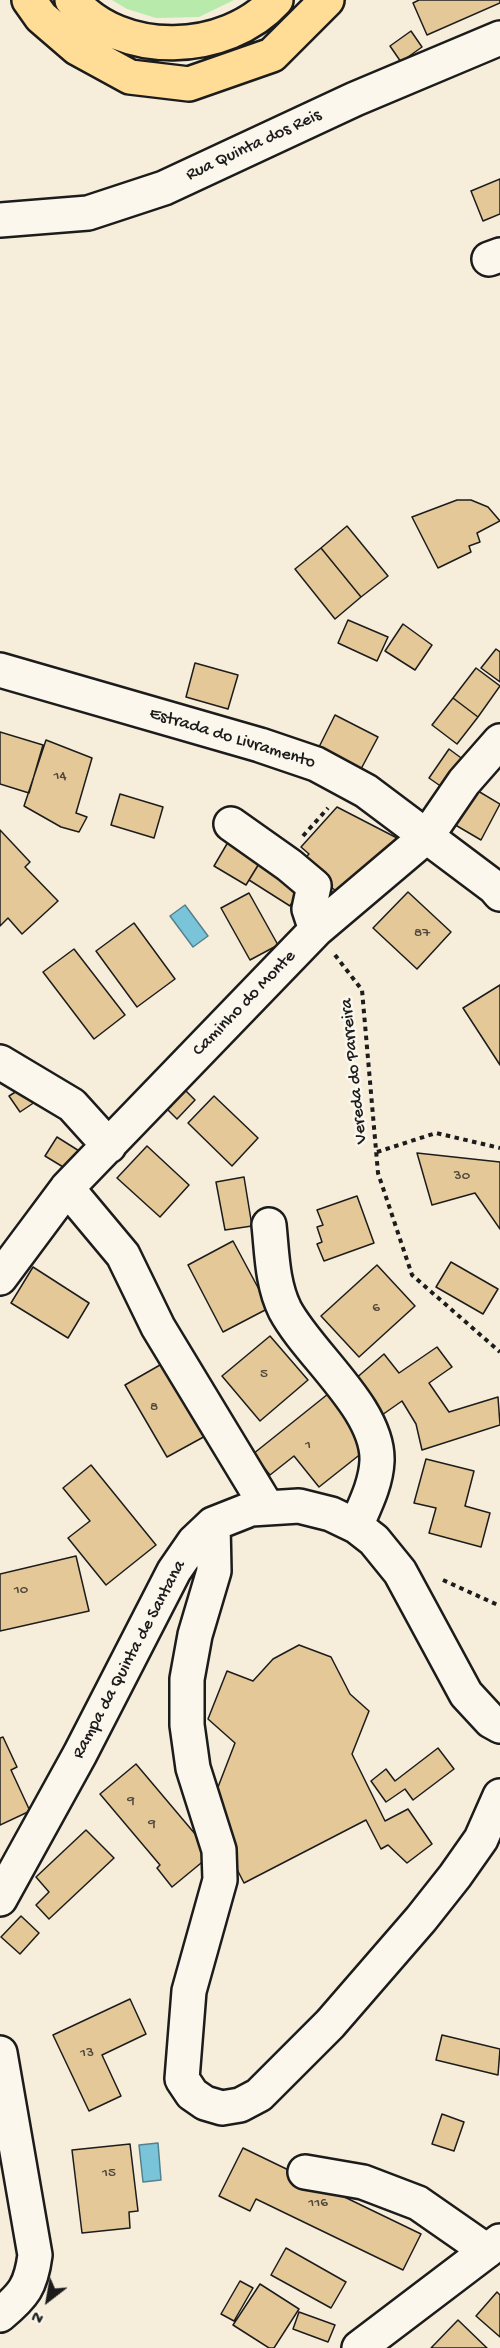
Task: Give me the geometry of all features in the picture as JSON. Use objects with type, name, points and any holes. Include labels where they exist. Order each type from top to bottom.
[{"type":"highway","points":[[29,0],[41,17],[77,48],[130,77],[189,84],[272,54],[327,0]]},
{"type":"highway","points":[[72,0],[95,21],[117,33],[163,44],[196,41],[232,32],[262,15],[276,0]]},
{"type":"street","name":"Rua Quinta dos Reis","points":[[0,220],[88,213],[164,188],[355,99],[500,38]]},
{"type":"street","name":"Estrada do Livramento","points":[[0,670],[260,745],[316,764],[366,791],[494,887],[500,894]]},
{"type":"street","name":"Caminho do Monte","points":[[0,1278],[67,1188],[316,930],[427,836],[464,782],[500,741]]},
{"type":"street","points":[[231,824],[289,865],[314,886],[309,909],[316,930]]},
{"type":"street","points":[[0,1062],[72,1105],[109,1146]]},
{"type":"street","points":[[67,1188],[123,1255],[158,1327],[267,1507]]},
{"type":"street","points":[[269,1224],[275,1284],[285,1309],[298,1331],[365,1417],[374,1437],[377,1460],[372,1490],[356,1526]]},
{"type":"street","name":"Rampa da Quinta de Santana","points":[[0,1899],[80,1754],[174,1571],[195,1542],[213,1524],[251,1509],[299,1506],[331,1514],[356,1526],[374,1540],[400,1572],[466,1694],[490,1721],[500,1726]]},
{"type":"street","points":[[213,1524],[214,1571],[195,1635],[187,1679],[187,1725],[193,1768],[219,1850],[220,1880],[189,1992],[182,2079],[192,2094],[205,2103],[222,2108],[240,2105],[259,2095],[330,2024],[421,1919],[481,1839],[500,1796]]},
{"type":"street","points":[[0,2053],[35,2255],[32,2277],[21,2298],[0,2315]]},
{"type":"street","points":[[305,2172],[363,2182],[418,2203],[493,2246],[359,2348]]},
{"type":"path","name":"Vereda do Parreira","points":[[316,930],[362,990],[378,1173],[412,1275],[500,1352]]},
{"type":"path","name":"Vereda do Parreira","points":[[376,1152],[435,1133],[500,1148]]},
{"type":"green space","points":[[112,0],[234,0],[199,17],[156,18],[127,9]]},
{"type":"water","points":[[185,905],[208,936],[193,947],[170,916]]},
{"type":"water","points":[[158,2143],[161,2180],[143,2182],[139,2145]]},
{"type":"building","points":[[419,0],[500,0],[500,3],[427,35],[413,3]]},
{"type":"building","points":[[411,31],[422,47],[401,62],[390,46]]},
{"type":"building","points":[[500,179],[500,214],[483,221],[471,191]]},
{"type":"building","points":[[457,500],[471,500],[488,507],[500,521],[477,533],[480,542],[469,546],[471,552],[438,568],[412,517]]},
{"type":"building","points":[[347,526],[388,576],[361,597],[321,548]]},
{"type":"building","points":[[321,548],[361,597],[335,619],[295,569]]},
{"type":"building","points":[[348,620],[388,637],[377,661],[338,643]]},
{"type":"building","points":[[403,624],[432,645],[415,670],[385,651]]},
{"type":"building","points":[[496,649],[500,652],[500,682],[481,668]]},
{"type":"building","points":[[195,663],[238,675],[228,709],[186,697]]},
{"type":"building","points":[[476,668],[500,686],[478,717],[453,698]]},
{"type":"building","points":[[453,698],[478,717],[457,744],[432,725]]},
{"type":"building","points":[[335,715],[378,737],[361,769],[319,747]]},
{"type":"building","points":[[0,732],[43,745],[29,793],[0,784]]},
{"type":"building","points":[[46,740],[92,758],[76,813],[87,817],[79,832],[61,827],[24,806]]},
{"type":"building","points":[[449,749],[468,763],[449,792],[429,778]]},
{"type":"building","points":[[473,788],[500,804],[481,840],[452,823]]},
{"type":"building","points":[[120,794],[163,807],[154,838],[111,825]]},
{"type":"building","points":[[337,807],[399,839],[340,894],[300,863],[309,854],[301,847]]},
{"type":"building","points":[[0,830],[30,862],[25,867],[58,901],[22,934],[8,918],[0,926]]},
{"type":"building","points":[[231,837],[263,857],[246,885],[214,866]]},
{"type":"building","points":[[262,859],[303,885],[290,906],[249,880]]},
{"type":"building","points":[[408,892],[451,932],[417,969],[373,928]]},
{"type":"building","points":[[249,893],[278,945],[250,960],[221,908]]},
{"type":"building","points":[[134,923],[175,979],[137,1007],[96,951]]},
{"type":"building","points":[[74,949],[125,1015],[94,1039],[43,972]]},
{"type":"building","points":[[500,985],[500,1065],[463,1008]]},
{"type":"building","points":[[25,1086],[35,1102],[20,1112],[9,1096]]},
{"type":"building","points":[[182,1087],[195,1100],[177,1119],[164,1106]]},
{"type":"building","points":[[214,1096],[258,1138],[232,1166],[188,1123]]},
{"type":"building","points":[[57,1137],[84,1154],[73,1173],[45,1156]]},
{"type":"building","points":[[147,1146],[189,1185],[160,1217],[117,1178]]},
{"type":"building","points":[[417,1153],[500,1162],[500,1229],[475,1193],[432,1205]]},
{"type":"building","points":[[244,1177],[252,1226],[225,1230],[216,1182]]},
{"type":"building","points":[[357,1196],[374,1243],[324,1261],[317,1244],[322,1242],[317,1227],[323,1225],[317,1210]]},
{"type":"building","points":[[233,1241],[269,1308],[223,1332],[188,1265]]},
{"type":"building","points":[[451,1262],[498,1289],[483,1314],[436,1287]]},
{"type":"building","points":[[377,1265],[415,1306],[359,1357],[321,1316]]},
{"type":"building","points":[[33,1267],[89,1303],[68,1338],[11,1303]]},
{"type":"building","points":[[270,1336],[308,1380],[260,1421],[222,1376]]},
{"type":"building","points":[[437,1347],[452,1367],[429,1383],[449,1412],[498,1397],[500,1425],[422,1450],[416,1424],[402,1401],[382,1415],[354,1380],[384,1354],[399,1373]]},
{"type":"building","points":[[167,1361],[209,1434],[167,1457],[125,1385]]},
{"type":"building","points":[[328,1394],[372,1445],[319,1487],[294,1456],[270,1475],[253,1454]]},
{"type":"building","points":[[426,1459],[474,1471],[465,1506],[490,1513],[481,1547],[429,1533],[436,1508],[414,1503]]},
{"type":"building","points":[[91,1465],[156,1545],[106,1585],[68,1538],[90,1521],[63,1488]]},
{"type":"building","points":[[76,1556],[89,1611],[0,1631],[0,1574]]},
{"type":"building","points":[[299,1645],[331,1657],[350,1694],[369,1711],[352,1754],[385,1821],[408,1809],[432,1844],[407,1863],[388,1845],[381,1849],[366,1820],[244,1883],[208,1813],[235,1743],[208,1719],[227,1671],[253,1681],[273,1659]]},
{"type":"building","points":[[3,1737],[17,1767],[11,1770],[30,1811],[0,1825],[0,1738]]},
{"type":"building","points":[[438,1748],[454,1769],[413,1800],[405,1789],[386,1802],[371,1781],[386,1769],[395,1781]]},
{"type":"building","points":[[136,1764],[212,1854],[172,1887],[157,1868],[160,1865],[100,1794]]},
{"type":"building","points":[[86,1830],[114,1858],[49,1919],[36,1905],[49,1892],[36,1877]]},
{"type":"building","points":[[21,1916],[39,1933],[20,1954],[1,1937]]},
{"type":"building","points":[[130,1999],[146,2034],[102,2055],[121,2096],[89,2111],[53,2035]]},
{"type":"building","points":[[442,2035],[500,2049],[498,2075],[436,2060]]},
{"type":"building","points":[[442,2114],[464,2122],[454,2151],[432,2144]]},
{"type":"building","points":[[130,2144],[138,2211],[129,2212],[130,2228],[82,2233],[72,2150]]},
{"type":"building","points":[[243,2148],[421,2234],[403,2270],[256,2199],[250,2211],[219,2196]]},
{"type":"building","points":[[286,2248],[346,2282],[331,2308],[271,2275]]},
{"type":"building","points":[[240,2281],[253,2288],[234,2321],[221,2314]]},
{"type":"building","points":[[260,2284],[299,2309],[274,2348],[269,2348],[233,2325]]},
{"type":"building","points":[[497,2292],[500,2295],[500,2337],[476,2316]]},
{"type":"building","points":[[299,2312],[335,2325],[328,2342],[293,2329]]},
{"type":"building","points":[[458,2320],[487,2348],[431,2348]]}]
